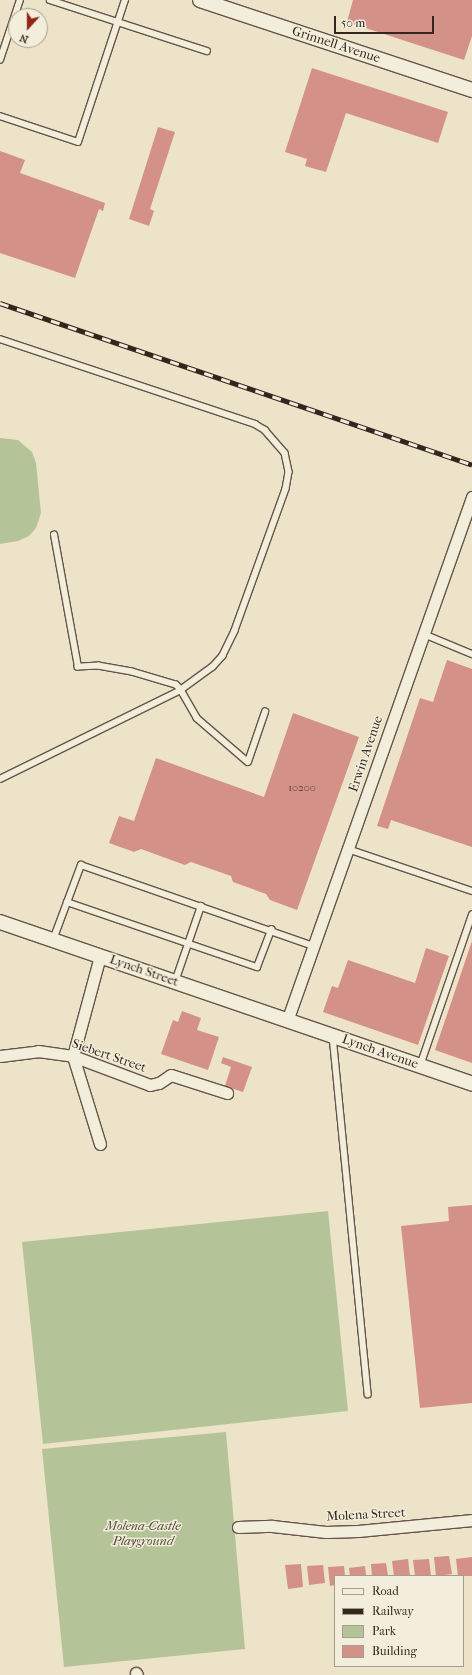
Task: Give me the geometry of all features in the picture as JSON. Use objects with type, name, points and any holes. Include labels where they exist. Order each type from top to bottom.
[{"type":"street","name":"Grinnell Avenue","points":[[200,0],[472,90]]},
{"type":"street","name":"Erwin Avenue","points":[[287,1021],[472,497]]},
{"type":"street","name":"Lynch Street","points":[[0,922],[287,1021]]},
{"type":"street","points":[[100,956],[73,1056],[100,1144]]},
{"type":"street","name":"Lynch Avenue","points":[[287,1021],[472,1084]]},
{"type":"street","name":"Siebert Street","points":[[0,1056],[38,1051],[73,1056],[150,1085],[159,1084],[171,1075],[227,1093]]},
{"type":"street","name":"Molena Street","points":[[238,1527],[272,1526],[326,1532],[358,1532],[472,1520]]},
{"type":"lane","points":[[0,60],[20,0]]},
{"type":"lane","points":[[50,0],[207,51]]},
{"type":"lane","points":[[0,116],[78,142],[126,0]]},
{"type":"lane","points":[[0,339],[255,424],[269,434],[285,453],[289,472],[286,489],[235,631],[223,656],[214,667],[181,690],[0,779]]},
{"type":"lane","points":[[54,535],[78,667],[99,666],[132,672],[176,685],[181,690],[198,718],[248,762],[265,712]]},
{"type":"lane","points":[[424,634],[472,654]]},
{"type":"lane","points":[[348,849],[472,891]]},
{"type":"lane","points":[[53,940],[81,866],[314,946]]},
{"type":"lane","points":[[67,902],[256,967],[271,930]]},
{"type":"lane","points":[[175,982],[201,906]]},
{"type":"lane","points":[[420,1066],[472,915]]},
{"type":"lane","points":[[333,1036],[368,1394]]},
{"type":"green space","points":[[0,438],[18,440],[32,452],[36,463],[41,513],[36,528],[29,536],[18,541],[0,544]]},
{"type":"green space","points":[[328,1211],[348,1411],[43,1444],[22,1242]]},
{"type":"green space","name":"Molena-Castle Playground","points":[[226,1432],[245,1649],[64,1667],[42,1449]]},
{"type":"building","points":[[353,0],[472,0],[472,36],[464,60],[347,22]]},
{"type":"building","points":[[312,68],[448,112],[438,143],[346,113],[326,172],[305,166],[307,159],[285,152]]},
{"type":"building","points":[[158,127],[175,132],[150,209],[154,211],[149,226],[129,219]]},
{"type":"building","points":[[0,151],[25,160],[20,173],[105,203],[103,211],[99,209],[75,278],[0,253]]},
{"type":"building","points":[[447,660],[472,669],[472,847],[391,820],[388,829],[377,826],[420,698],[433,702]]},
{"type":"building","points":[[293,713],[359,737],[297,910],[270,900],[266,894],[233,882],[231,876],[191,862],[185,865],[141,849],[134,852],[109,843],[119,816],[134,821],[156,758],[264,797]]},
{"type":"building","points":[[472,941],[472,1063],[435,1050]]},
{"type":"building","points":[[426,948],[449,956],[418,1045],[323,1012],[332,986],[338,988],[348,960],[415,983]]},
{"type":"building","points":[[182,1011],[201,1018],[197,1030],[219,1037],[208,1070],[161,1054],[173,1020],[178,1022]]},
{"type":"building","points":[[223,1057],[252,1067],[243,1092],[225,1086],[231,1067],[221,1063]]},
{"type":"building","points":[[472,1205],[472,1403],[420,1408],[401,1226],[449,1221],[448,1207]]},
{"type":"building","points":[[449,1556],[452,1574],[436,1575],[434,1557]]},
{"type":"building","points":[[472,1557],[472,1576],[458,1575],[456,1559]]},
{"type":"building","points":[[408,1559],[410,1575],[394,1575],[392,1561]]},
{"type":"building","points":[[429,1559],[431,1575],[415,1575],[413,1560]]},
{"type":"building","points":[[386,1563],[388,1575],[372,1575],[371,1564]]},
{"type":"building","points":[[301,1564],[303,1587],[288,1589],[285,1565]]},
{"type":"building","points":[[323,1565],[325,1583],[309,1585],[307,1566]]},
{"type":"building","points":[[344,1566],[345,1575],[334,1575],[334,1585],[330,1586],[328,1567]]},
{"type":"building","points":[[365,1566],[366,1575],[350,1575],[349,1568]]},
{"type":"railway","points":[[0,303],[472,465]]}]
